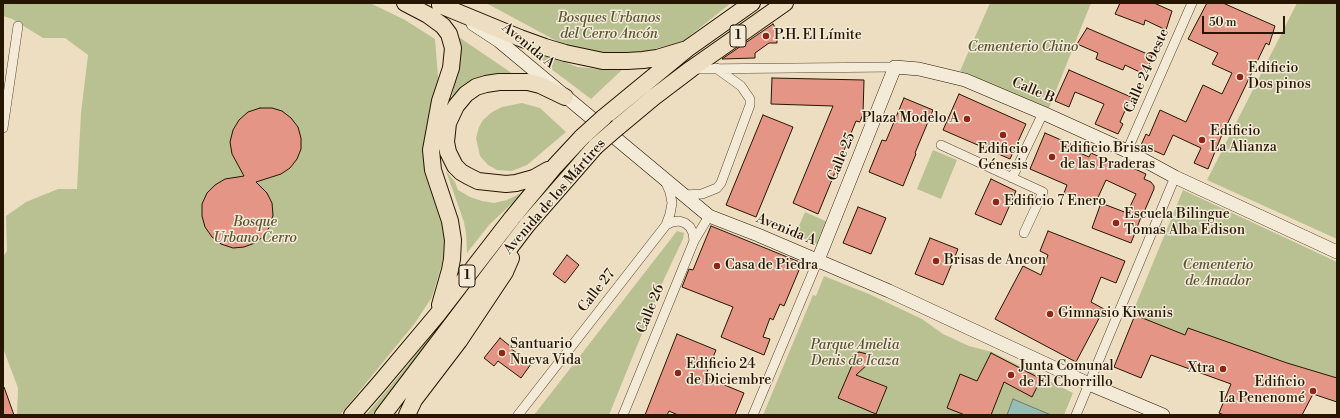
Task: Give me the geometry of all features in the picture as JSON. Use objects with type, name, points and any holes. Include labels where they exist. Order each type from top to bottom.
[{"type":"highway","name":"Avenida de los Mártires","points":[[352,415],[437,315],[512,218],[555,166],[582,137],[686,49],[752,3]]},
{"type":"highway","name":"Avenida de los Mártires","points":[[383,415],[526,225],[595,147],[654,97],[785,3]]},
{"type":"highway","points":[[440,5],[545,47],[603,61],[627,61],[657,58],[686,49]]},
{"type":"highway","points":[[410,6],[428,15],[443,26],[449,34],[452,42],[453,57],[451,68],[440,101],[432,141],[433,170],[450,221],[453,248],[450,270],[437,315]]},
{"type":"highway","points":[[555,166],[534,178],[516,183],[506,184],[478,181],[461,172],[455,166],[448,152],[446,132],[448,122],[456,106],[466,94],[476,87],[486,84],[499,82],[528,82],[540,85],[565,97]]},
{"type":"highway","points":[[407,415],[414,400],[459,341],[505,272],[526,225]]},
{"type":"street","name":"Calle 24 Oeste","points":[[1127,151],[1192,3]]},
{"type":"street","name":"Avenida A","points":[[440,5],[499,41],[709,216],[818,260],[889,291],[1089,384],[1162,415]]},
{"type":"street","points":[[3,128],[18,26]]},
{"type":"street","name":"Calle B","points":[[691,69],[895,67],[919,69],[965,80],[1127,151],[1175,177],[1337,252]]},
{"type":"street","name":"Calle 25","points":[[818,260],[895,67]]},
{"type":"street","points":[[684,196],[702,194],[718,188],[750,105],[750,99],[741,86],[716,68]]},
{"type":"street","points":[[1012,178],[1043,113]]},
{"type":"street","points":[[941,145],[1043,192],[1024,233]]},
{"type":"street","name":"Calle 27","points":[[518,415],[666,225],[672,203],[670,192],[662,176]]},
{"type":"street","points":[[1076,415],[1175,177]]},
{"type":"street","name":"Calle 26","points":[[623,415],[694,241],[709,216]]},
{"type":"street","points":[[666,225],[679,221],[685,223],[690,227],[693,233],[694,241]]},
{"type":"street","points":[[753,415],[818,260]]},
{"type":"green space","name":"Bosque Urbano Cerro","points":[[3,3],[370,3],[405,20],[435,39],[439,89],[438,203],[446,236],[444,257],[432,297],[415,323],[340,415],[17,415],[18,388],[3,348],[3,257],[7,251],[6,216],[26,202],[58,189],[77,189],[81,113],[88,55],[65,38],[43,38],[12,19],[3,16]]},
{"type":"green space","name":"Bosques Urbanos del Cerro Ancón","points":[[486,3],[731,3],[682,42],[642,52],[577,52]]},
{"type":"green space","name":"Cementerio Chino","points":[[990,3],[1091,3],[1049,108],[960,71]]},
{"type":"green space","points":[[1297,3],[1337,3],[1337,239],[1207,180]]},
{"type":"green space","points":[[450,31],[516,76],[512,82],[451,101],[457,73]]},
{"type":"green space","points":[[531,49],[577,67],[600,69],[625,67],[591,99],[528,51]]},
{"type":"green space","points":[[522,103],[540,108],[566,132],[527,165],[512,171],[497,170],[488,165],[480,156],[476,138],[479,127],[483,120],[492,112],[502,107]]},
{"type":"green space","points":[[933,150],[957,160],[941,199],[917,189]]},
{"type":"green space","points":[[446,171],[455,182],[458,190],[470,197],[482,201],[494,203],[507,200],[525,191],[489,225],[467,253],[464,222]]},
{"type":"green space","name":"Cementerio de Amador","points":[[1183,190],[1337,262],[1337,378],[1287,363],[1188,328],[1185,335],[1132,314]]},
{"type":"green space","points":[[805,212],[830,223],[821,246],[795,235]]},
{"type":"green space","points":[[677,231],[684,233],[683,239],[665,277],[609,415],[534,415]]},
{"type":"green space","points":[[501,244],[503,249],[410,371],[374,415],[366,415],[407,366]]},
{"type":"green space","name":"Parque Amelia Denis de Icaza","points":[[824,276],[869,294],[922,319],[943,334],[969,346],[992,352],[1073,393],[1064,415],[763,415],[813,295],[816,296]]},
{"type":"water","points":[[1013,399],[1051,415],[1007,415]]},
{"type":"building","points":[[1120,3],[1154,3],[1172,11],[1166,30],[1145,20],[1144,25],[1115,14]]},
{"type":"building","points":[[1207,3],[1223,3],[1275,26],[1269,45],[1266,43],[1221,137],[1208,169],[1194,163],[1201,148],[1173,135],[1164,155],[1141,145],[1146,134],[1149,136],[1160,110],[1186,122],[1203,85],[1222,94],[1232,73],[1212,64],[1218,53],[1188,39]]},
{"type":"building","name":"P.H. El Límite","points":[[773,24],[777,30],[777,43],[769,43],[755,53],[755,58],[722,59]]},
{"type":"building","points":[[1087,28],[1152,56],[1146,75],[1125,65],[1123,70],[1096,59],[1098,53],[1077,44]]},
{"type":"building","points":[[1069,70],[1131,97],[1120,122],[1123,124],[1118,134],[1095,124],[1104,104],[1075,92],[1069,107],[1055,101]]},
{"type":"building","points":[[772,78],[864,80],[863,114],[860,122],[856,121],[818,214],[793,203],[833,106],[771,104]]},
{"type":"building","points":[[959,94],[1026,124],[1010,159],[943,130]]},
{"type":"building","points":[[904,98],[933,110],[903,186],[869,172],[882,140],[886,141]]},
{"type":"building","points":[[260,108],[272,108],[282,111],[291,118],[298,127],[301,138],[301,149],[297,159],[290,168],[281,174],[256,182],[267,193],[272,203],[273,215],[270,226],[264,236],[255,243],[244,247],[233,248],[221,244],[212,237],[205,227],[202,216],[202,204],[207,193],[215,185],[225,179],[244,176],[232,154],[230,142],[233,130],[239,120],[248,112]]},
{"type":"building","points":[[763,115],[793,127],[756,217],[726,205]]},
{"type":"building","points":[[1045,133],[1075,146],[1073,150],[1089,157],[1091,153],[1122,167],[1124,164],[1146,174],[1144,179],[1151,182],[1154,189],[1131,243],[1092,228],[1101,203],[1127,213],[1136,194],[1106,180],[1094,206],[1064,193],[1067,185],[1030,169]]},
{"type":"building","name":"Edificio 7 Enero","points":[[991,179],[1016,191],[1001,225],[975,214]]},
{"type":"building","points":[[858,207],[886,218],[871,254],[843,243]]},
{"type":"building","points":[[711,226],[802,263],[784,306],[780,304],[773,320],[770,318],[763,337],[770,339],[764,355],[721,337],[733,307],[682,287],[689,269],[693,270]]},
{"type":"building","name":"Gimnasio Kiwanis","points":[[1048,231],[1125,261],[1116,283],[1101,277],[1091,302],[1104,309],[1076,362],[995,319],[1023,266],[1041,275],[1048,255],[1040,251]]},
{"type":"building","name":"Brisas de Ancon","points":[[930,238],[958,249],[943,285],[915,274]]},
{"type":"building","points":[[567,255],[579,265],[565,283],[553,274]]},
{"type":"building","points":[[1135,315],[1185,335],[1188,328],[1287,363],[1337,378],[1337,402],[1313,394],[1302,415],[1224,415],[1219,413],[1231,384],[1151,355],[1141,378],[1114,367]]},
{"type":"building","name":"Edificio 24 de Diciembre","points":[[677,334],[716,350],[705,377],[744,393],[735,415],[678,415],[669,411],[667,415],[645,415]]},
{"type":"building","name":"Santuario Nueva Vida","points":[[500,338],[531,364],[521,378],[498,361],[494,366],[484,358]]},
{"type":"building","points":[[859,352],[867,354],[869,363],[856,375],[887,387],[876,414],[838,398],[853,363],[852,357]]},
{"type":"building","points":[[991,353],[1041,379],[1032,397],[1004,382],[991,415],[965,415],[947,408],[960,374],[977,381]]},
{"type":"building","points":[[4,387],[14,415],[3,415]]},
{"type":"place","name":"P.H. El Límite","points":[[766,36]]},
{"type":"place","name":"Edificio Dos pinos","points":[[1240,77]]},
{"type":"place","name":"Plaza Modelo A","points":[[967,119]]},
{"type":"place","name":"Edificio Génesis","points":[[1003,135]]},
{"type":"place","name":"Edificio La Alianza","points":[[1202,140]]},
{"type":"place","name":"Edificio Brisas de las Praderas","points":[[1052,157]]},
{"type":"place","name":"Edificio 7 Enero","points":[[996,202]]},
{"type":"place","name":"Escuela Bilingue Tomas Alba Edison","points":[[1116,223]]},
{"type":"place","name":"Brisas de Ancon","points":[[936,261]]},
{"type":"place","name":"Casa de Piedra","points":[[717,266]]},
{"type":"place","name":"Gimnasio Kiwanis","points":[[1050,314]]},
{"type":"place","name":"Santuario Nueva Vida","points":[[502,353]]},
{"type":"place","name":"Xtra","points":[[1223,369]]},
{"type":"place","name":"Edificio 24 de Diciembre","points":[[678,373]]},
{"type":"place","name":"Junta Comunal de El Chorrillo","points":[[1011,375]]},
{"type":"place","name":"Edificio La Penenomé","points":[[1313,391]]}]
